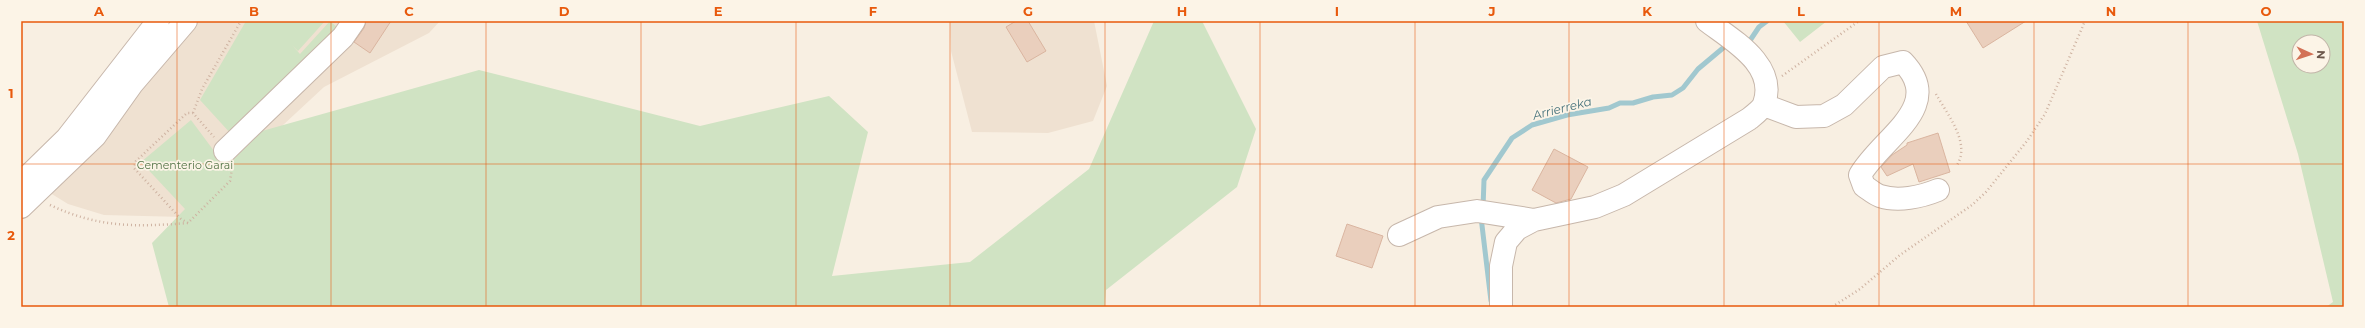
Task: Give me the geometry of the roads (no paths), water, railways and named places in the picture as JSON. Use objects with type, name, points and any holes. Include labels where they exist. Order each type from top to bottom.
[{"type":"street","points":[[25,196],[67,138],[158,21]]},
{"type":"street","points":[[25,196],[95,136],[132,84],[186,21]]},
{"type":"street","points":[[225,151],[343,37],[354,21]]},
{"type":"street","points":[[1501,307],[1500,266],[1506,242],[1517,229],[1534,220],[1595,207],[1624,195],[1750,119],[1765,95],[1760,66],[1738,44],[1707,21]]},
{"type":"street","points":[[1765,95],[1796,117],[1824,116],[1844,104],[1883,67],[1903,62],[1914,74],[1920,92],[1912,115],[1868,161],[1860,175],[1864,186],[1880,196],[1900,198],[1923,196],[1938,190]]},
{"type":"street","points":[[1399,235],[1438,217],[1485,213],[1534,220]]},
{"type":"waterway","name":"Arrierreka","points":[[1744,42],[1749,42],[1759,27],[1767,21]]},
{"type":"waterway","name":"Arrierreka","points":[[1483,208],[1484,180],[1512,138],[1532,125],[1567,115],[1609,108],[1620,103],[1633,103],[1653,97],[1672,95],[1683,88],[1698,69],[1729,43]]},
{"type":"waterway","name":"Arrierreka","points":[[1481,217],[1491,301]]},
{"type":"park label","name":"Cementerio Garai","points":[[185,165]]}]
